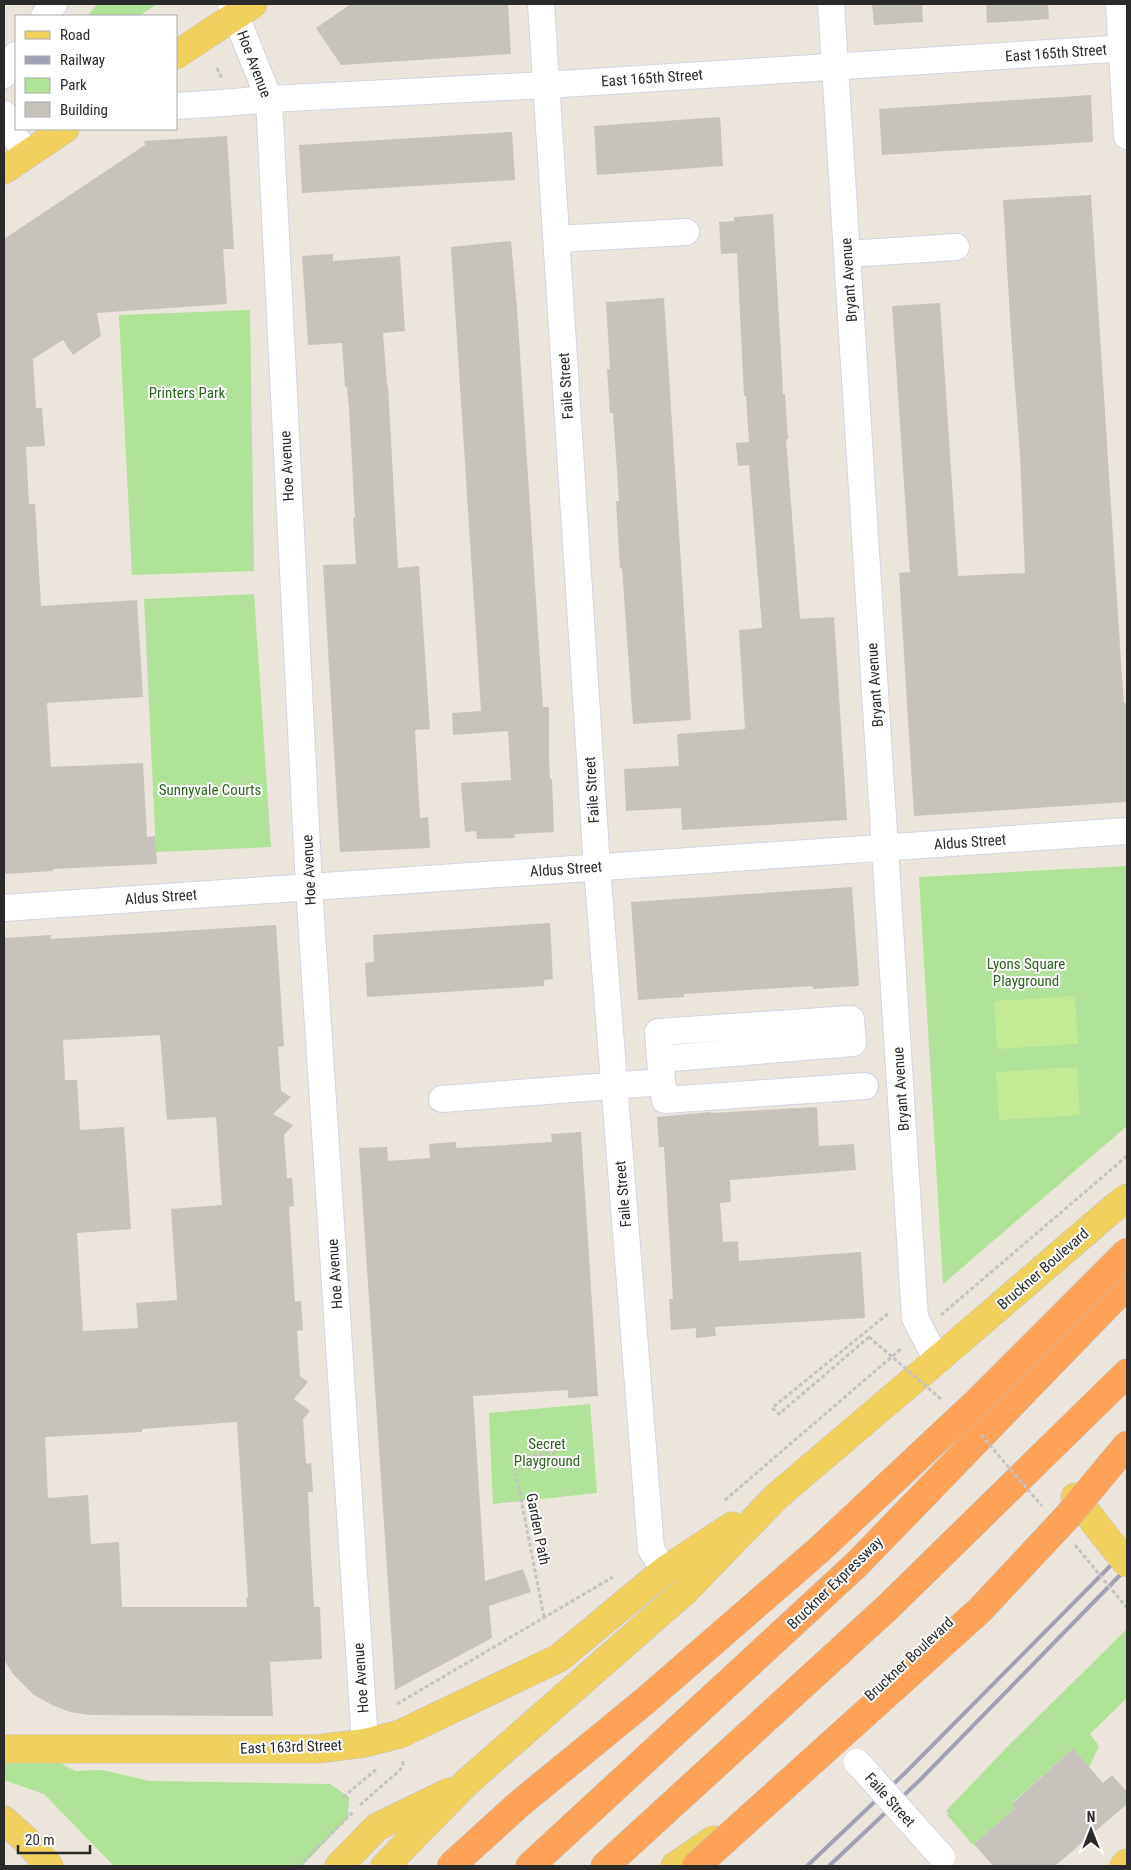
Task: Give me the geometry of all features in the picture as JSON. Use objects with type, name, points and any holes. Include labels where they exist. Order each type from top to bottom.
[{"type":"highway","points":[[452,1866],[518,1805],[645,1701],[820,1549],[978,1401],[1127,1252]]},
{"type":"highway","name":"Bruckner Expressway","points":[[530,1866],[858,1564],[1127,1285]]},
{"type":"highway","points":[[605,1866],[888,1607],[1127,1373]]},
{"type":"highway","points":[[696,1866],[980,1610],[1067,1517],[1127,1445]]},
{"type":"main road","points":[[178,54],[240,8]]},
{"type":"main road","points":[[4,170],[63,130]]},
{"type":"main road","name":"Bruckner Boulevard","points":[[385,1866],[466,1784],[686,1590],[777,1496],[1123,1199]]},
{"type":"main road","name":"Bruckner Boulevard","points":[[676,1866],[706,1846],[740,1819],[1011,1563],[1075,1497],[1127,1435]]},
{"type":"main road","name":"Bruckner Boulevard","points":[[559,1658],[664,1572],[777,1496]]},
{"type":"main road","points":[[1075,1497],[1127,1563]]},
{"type":"main road","name":"East 163rd Street","points":[[4,1750],[317,1749],[366,1743],[412,1729],[559,1658]]},
{"type":"main road","name":"Bruckner Boulevard","points":[[339,1866],[376,1827],[466,1784]]},
{"type":"main road","points":[[4,1820],[28,1842],[49,1866]]},
{"type":"main road","points":[[1124,1866],[1127,1863]]},
{"type":"street","points":[[45,15],[54,4]]},
{"type":"street","name":"Faile Street","points":[[540,4],[597,867],[614,1085],[651,1549],[664,1572]]},
{"type":"street","name":"Bryant Avenue","points":[[831,4],[915,1318],[937,1360]]},
{"type":"street","points":[[1119,4],[1124,48],[1127,136]]},
{"type":"street","name":"Hoe Avenue","points":[[240,8],[268,98],[309,887],[366,1743]]},
{"type":"street","name":"East 165th Street","points":[[178,106],[268,98],[546,85],[1124,48]]},
{"type":"street","points":[[4,76],[6,69],[15,56]]},
{"type":"street","points":[[4,114],[9,127],[26,154]]},
{"type":"street","points":[[556,239],[686,232]]},
{"type":"street","points":[[847,254],[956,247]]},
{"type":"street","name":"Aldus Street","points":[[4,908],[1127,831]]},
{"type":"street","points":[[442,1099],[614,1085],[661,1071],[853,1043],[851,1019],[658,1032],[661,1071],[666,1100],[865,1086]]},
{"type":"street","name":"Faile Street","points":[[832,1733],[945,1862]]},
{"type":"path","points":[[217,68],[221,77],[225,74]]},
{"type":"path","points":[[945,1312],[1127,1156]]},
{"type":"path","points":[[890,1312],[772,1408],[779,1414],[869,1337],[944,1402]]},
{"type":"path","points":[[720,1504],[898,1352]]},
{"type":"path","points":[[981,1435],[1045,1510]]},
{"type":"path","name":"Garden Path","points":[[544,1617],[513,1458],[556,1452]]},
{"type":"path","points":[[1070,1540],[1127,1608]]},
{"type":"path","points":[[396,1705],[618,1574]]},
{"type":"path","points":[[299,1866],[341,1822],[400,1770],[403,1764],[402,1756]]},
{"type":"path","points":[[343,1797],[383,1763]]},
{"type":"green space","points":[[97,4],[157,4],[140,15],[89,15]]},
{"type":"green space","name":"Printers Park","points":[[250,310],[254,571],[132,575],[119,315]]},
{"type":"green space","name":"Sunnyvale Courts","points":[[254,594],[271,847],[156,852],[144,599]]},
{"type":"green space","name":"Lyons Square Playground","points":[[1127,866],[1127,1126],[943,1284],[919,877]]},
{"type":"green space","points":[[1075,996],[1078,1044],[997,1049],[994,1001]]},
{"type":"green space","points":[[1077,1067],[1080,1115],[999,1120],[996,1072]]},
{"type":"green space","name":"Secret Playground","points":[[590,1404],[597,1493],[493,1504],[489,1413]]},
{"type":"green space","points":[[1127,1629],[1127,1698],[1090,1734],[1099,1746],[1089,1767],[1073,1748],[1012,1803],[1015,1808],[972,1844],[947,1815],[946,1811],[1008,1746]]},
{"type":"green space","points":[[46,1755],[75,1771],[102,1770],[150,1781],[330,1784],[349,1797],[348,1818],[302,1866],[114,1866],[44,1794],[4,1780],[4,1757]]},
{"type":"building","points":[[351,4],[508,4],[511,54],[341,65],[316,28]]},
{"type":"building","points":[[872,4],[922,4],[923,22],[874,25]]},
{"type":"building","points":[[986,4],[1048,4],[1049,19],[987,23]]},
{"type":"building","points":[[1091,95],[1093,142],[882,155],[879,109]]},
{"type":"building","points":[[720,117],[723,166],[597,175],[594,126]]},
{"type":"building","points":[[512,132],[515,180],[302,193],[299,145]]},
{"type":"building","points":[[227,136],[234,249],[223,249],[227,304],[97,313],[101,336],[73,355],[63,340],[33,359],[36,408],[42,408],[45,446],[26,447],[29,504],[35,504],[41,606],[137,600],[143,697],[47,703],[51,767],[143,763],[147,837],[155,836],[157,864],[53,869],[53,871],[4,874],[4,239],[145,145],[144,141]]},
{"type":"building","points":[[1091,195],[1122,677],[1124,703],[1127,703],[1127,802],[914,816],[899,573],[910,572],[892,306],[940,303],[958,576],[1025,573],[1020,455],[1003,200]]},
{"type":"building","points":[[773,214],[783,394],[785,394],[788,439],[786,439],[800,619],[834,617],[847,820],[682,830],[681,808],[626,811],[624,769],[679,766],[677,734],[745,729],[739,630],[762,628],[749,465],[738,466],[736,443],[749,442],[746,396],[744,396],[737,253],[721,254],[719,222],[734,221],[734,217]]},
{"type":"building","points":[[511,241],[543,707],[549,707],[549,760],[550,779],[552,779],[554,832],[514,834],[515,838],[477,839],[476,831],[465,832],[461,783],[511,780],[508,731],[453,735],[452,713],[481,711],[451,247]]},
{"type":"building","points":[[333,254],[333,261],[400,256],[405,331],[383,333],[388,385],[398,568],[419,566],[430,729],[415,730],[420,818],[428,817],[430,848],[340,852],[323,565],[356,564],[349,409],[347,387],[345,387],[342,343],[308,345],[302,256]]},
{"type":"building","points":[[664,298],[691,720],[633,724],[622,568],[620,569],[616,501],[619,501],[613,413],[610,413],[607,369],[610,369],[606,302]]},
{"type":"building","points":[[852,887],[859,986],[813,989],[813,986],[684,994],[684,997],[638,1000],[631,902]]},
{"type":"building","points":[[550,923],[553,979],[544,980],[544,986],[367,997],[365,963],[374,962],[373,935]]},
{"type":"building","points":[[276,925],[284,1046],[278,1047],[281,1091],[291,1097],[273,1114],[293,1125],[284,1135],[287,1178],[292,1178],[294,1206],[289,1207],[295,1302],[301,1301],[303,1330],[297,1331],[300,1376],[308,1382],[294,1399],[310,1411],[303,1419],[306,1464],[311,1463],[313,1492],[308,1492],[310,1538],[314,1607],[320,1607],[322,1659],[270,1662],[273,1716],[90,1715],[70,1712],[34,1695],[13,1674],[4,1660],[4,938],[51,935],[51,939]],"holes":[[[160,1035],[167,1120],[216,1117],[222,1205],[171,1209],[177,1300],[136,1303],[138,1328],[83,1331],[77,1233],[131,1229],[124,1127],[80,1130],[77,1080],[65,1080],[63,1040]],[[237,1422],[247,1607],[122,1607],[119,1542],[91,1544],[88,1495],[48,1498],[45,1437],[142,1432],[142,1429]]]},
{"type":"building","points":[[817,1107],[819,1146],[854,1144],[856,1170],[730,1180],[731,1202],[720,1203],[723,1242],[738,1241],[739,1261],[861,1252],[865,1318],[715,1327],[716,1336],[696,1338],[696,1328],[671,1330],[669,1299],[673,1299],[664,1147],[659,1147],[657,1117],[711,1112]]},
{"type":"building","points":[[581,1132],[598,1396],[568,1398],[568,1390],[473,1396],[485,1581],[523,1569],[531,1592],[489,1606],[492,1638],[395,1690],[359,1148],[387,1147],[388,1161],[430,1158],[429,1144],[456,1142],[456,1148],[552,1142],[551,1134]]},
{"type":"building","points":[[1073,1748],[1103,1783],[1112,1775],[1127,1792],[1127,1804],[1055,1866],[993,1866],[974,1844],[1015,1808],[1012,1804]]},
{"type":"railway","points":[[807,1866],[905,1773],[1127,1549]]},
{"type":"railway","points":[[829,1866],[920,1780],[1127,1568]]}]
